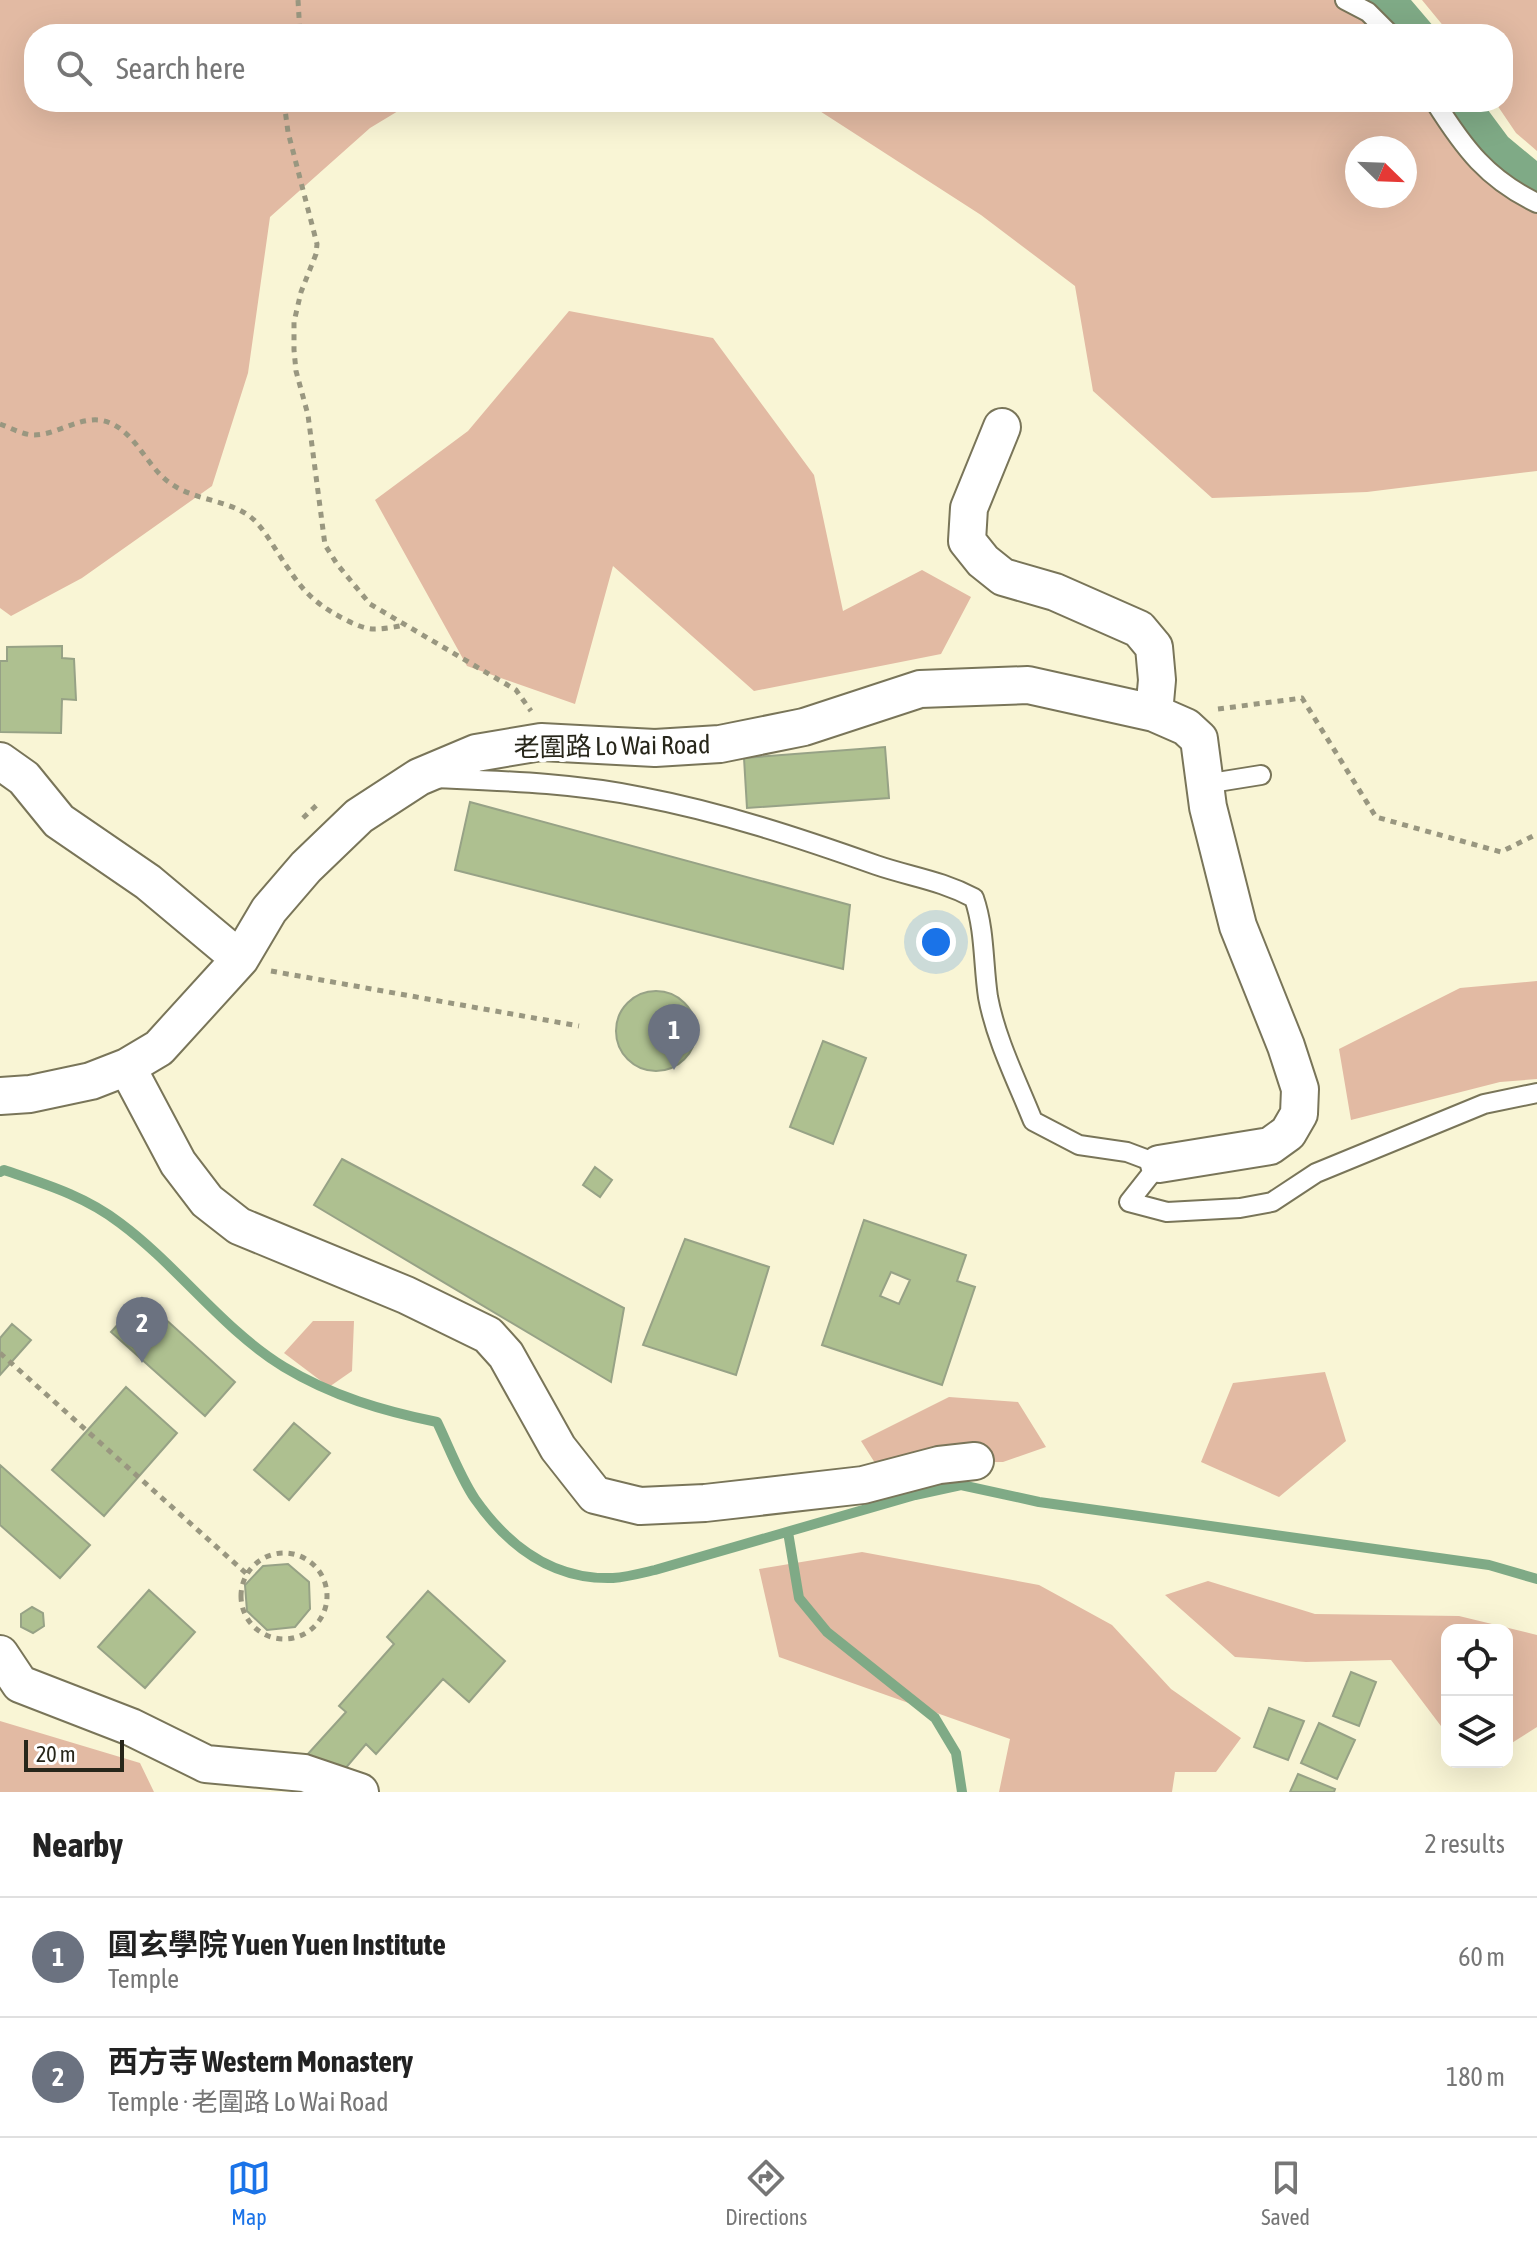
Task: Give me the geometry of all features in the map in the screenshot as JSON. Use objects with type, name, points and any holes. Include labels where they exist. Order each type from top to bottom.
[{"type":"street","points":[[1002,427],[969,508],[967,541],[983,561],[1003,577],[1055,592],[1139,629],[1154,647],[1157,680],[1154,713]]},
{"type":"street","name":"老圍路 Lo Wai Road","points":[[0,1096],[30,1094],[91,1081],[127,1067],[159,1048],[250,964],[269,910],[306,867],[359,816],[419,777],[476,753],[541,742],[655,748],[720,744],[804,727],[920,689],[1028,685],[1154,713],[1186,727],[1199,739],[1205,784]]},
{"type":"street","points":[[0,761],[24,778],[59,821],[148,882],[250,964]]},
{"type":"street","points":[[1159,1164],[1270,1146],[1288,1133],[1299,1114],[1300,1089],[1238,926],[1205,784]]},
{"type":"street","points":[[127,1067],[178,1163],[207,1201],[239,1226],[406,1295],[488,1335],[506,1355],[558,1448],[595,1495],[640,1506],[705,1503],[863,1485],[939,1465],[975,1461]]},
{"type":"street","points":[[0,1654],[20,1684],[131,1727],[206,1764],[304,1773],[360,1792]]},
{"type":"lane","points":[[1345,0],[1368,12],[1380,24]]},
{"type":"lane","points":[[1441,112],[1462,145],[1494,177],[1537,203]]},
{"type":"lane","points":[[1205,784],[1261,775]]},
{"type":"lane","points":[[419,777],[521,781],[642,797],[738,821],[888,869],[948,884],[974,898],[982,923],[989,999],[1004,1050],[1033,1121],[1079,1145],[1127,1152],[1159,1164],[1129,1202],[1167,1212],[1240,1208],[1272,1202],[1316,1173],[1484,1104],[1537,1093]]},
{"type":"path","points":[[298,0],[299,24]]},
{"type":"path","points":[[285,112],[317,244],[294,322],[294,350],[310,429],[325,545],[370,604],[516,690],[534,718]]},
{"type":"path","points":[[0,424],[27,435],[38,435],[84,420],[101,420],[118,428],[132,439],[167,482],[182,491],[230,506],[250,516],[317,605],[352,623],[372,629],[406,625]]},
{"type":"path","points":[[1218,709],[1302,698],[1376,817],[1501,852],[1537,834]]},
{"type":"path","points":[[250,964],[579,1026]]},
{"type":"path","points":[[0,1353],[247,1574]]},
{"type":"path","points":[[291,1553],[307,1559],[319,1570],[326,1586],[327,1603],[321,1618],[310,1631],[295,1638],[278,1639],[262,1633],[249,1622],[242,1607],[241,1590],[247,1574],[259,1561],[274,1554],[291,1553]]},
{"type":"shaded area","points":[[0,0],[1362,0],[1391,24],[24,24],[24,112],[396,112],[370,128],[270,217],[248,373],[212,486],[82,578],[11,616],[0,608]]},
{"type":"shaded area","points":[[1364,0],[1411,0],[1431,24],[1390,24]]},
{"type":"shaded area","points":[[1422,0],[1537,0],[1537,151],[1516,133],[1502,112],[1513,112],[1513,24],[1442,24]]},
{"type":"shaded area","points":[[821,112],[1470,112],[1537,176],[1537,471],[1367,492],[1212,498],[1093,391],[1075,286],[981,215]]},
{"type":"shaded area","points":[[1451,112],[1489,112],[1508,137],[1537,161],[1537,195],[1485,154]]},
{"type":"shaded area","points":[[569,311],[713,338],[814,475],[843,611],[922,570],[971,597],[941,654],[754,691],[613,566],[575,704],[467,666],[375,500],[468,431]]},
{"type":"shaded area","points":[[1537,981],[1537,1079],[1500,1082],[1351,1120],[1339,1049],[1460,988]]},
{"type":"shaded area","points":[[313,1321],[354,1321],[352,1371],[329,1387],[284,1353]]},
{"type":"shaded area","points":[[1325,1372],[1346,1441],[1279,1497],[1201,1462],[1233,1383]]},
{"type":"shaded area","points":[[949,1397],[1018,1402],[1046,1447],[1003,1462],[875,1463],[861,1441]]},
{"type":"shaded area","points":[[862,1552],[1039,1585],[1112,1625],[1171,1689],[1241,1738],[1216,1772],[1175,1772],[1172,1792],[999,1792],[1010,1739],[779,1657],[759,1569]]},
{"type":"shaded area","points":[[1208,1581],[1315,1614],[1459,1616],[1492,1624],[1441,1624],[1441,1726],[1391,1660],[1306,1662],[1235,1657],[1165,1595]]},
{"type":"shaded area","points":[[1513,1629],[1537,1635],[1537,1727],[1513,1742]]},
{"type":"shaded area","points":[[0,1721],[140,1763],[154,1792],[0,1792]]},
{"type":"building","points":[[62,646],[62,658],[74,659],[76,700],[62,699],[61,733],[0,732],[0,661],[7,661],[7,647]]},
{"type":"building","points":[[885,747],[889,798],[747,808],[744,758]]},
{"type":"building","points":[[470,802],[850,905],[843,969],[455,870]]},
{"type":"building","points":[[656,991],[671,994],[684,1003],[693,1016],[696,1031],[693,1046],[684,1059],[671,1068],[656,1071],[641,1068],[628,1059],[619,1046],[616,1031],[619,1016],[628,1003],[641,994]]},
{"type":"building","points":[[823,1041],[866,1058],[833,1144],[790,1127]]},
{"type":"building","points":[[342,1159],[624,1308],[611,1382],[314,1205]]},
{"type":"building","points":[[595,1167],[612,1180],[600,1197],[583,1185]]},
{"type":"building","points":[[864,1220],[966,1255],[957,1281],[975,1287],[942,1385],[822,1345]],"holes":[[[891,1272],[910,1280],[899,1304],[880,1296]]]},
{"type":"building","points":[[685,1239],[769,1267],[736,1375],[643,1345]]},
{"type":"building","points":[[142,1298],[235,1382],[205,1416],[111,1332]]},
{"type":"building","points":[[12,1324],[31,1340],[0,1375],[0,1338]]},
{"type":"building","points":[[126,1387],[177,1433],[104,1516],[52,1470]]},
{"type":"building","points":[[294,1423],[330,1453],[289,1500],[254,1470]]},
{"type":"building","points":[[0,1465],[90,1545],[60,1578],[0,1525]]},
{"type":"building","points":[[288,1564],[309,1582],[310,1609],[295,1627],[267,1630],[247,1611],[245,1585],[263,1566]]},
{"type":"building","points":[[149,1590],[195,1632],[145,1688],[98,1647]]},
{"type":"building","points":[[428,1591],[505,1661],[469,1702],[443,1679],[376,1754],[366,1744],[344,1770],[339,1765],[330,1775],[307,1755],[346,1712],[339,1706],[394,1644],[387,1637]]},
{"type":"building","points":[[32,1607],[43,1613],[44,1626],[33,1633],[21,1627],[21,1614]]},
{"type":"building","points":[[1351,1672],[1376,1682],[1359,1726],[1333,1716]]},
{"type":"building","points":[[1269,1708],[1304,1721],[1288,1760],[1254,1747]]},
{"type":"building","points":[[1319,1723],[1355,1740],[1337,1779],[1301,1763]]},
{"type":"building","points":[[1298,1774],[1335,1789],[1334,1792],[1290,1792]]},
{"type":"waterway","points":[[0,1172],[4,1170],[49,1186],[107,1214],[161,1258],[240,1335],[284,1367],[358,1401],[437,1422],[464,1481],[488,1516],[534,1557],[571,1573],[613,1578],[640,1574],[915,1495],[961,1485],[1039,1502],[1489,1565],[1537,1579]]},
{"type":"waterway","points":[[788,1532],[799,1598],[827,1632],[935,1718],[956,1753],[962,1792]]},
{"type":"place","name":"圓玄學院 Yuen Yuen Institute","points":[[674,1070]]},
{"type":"place","name":"西方寺 Western Monastery","points":[[142,1363]]}]
